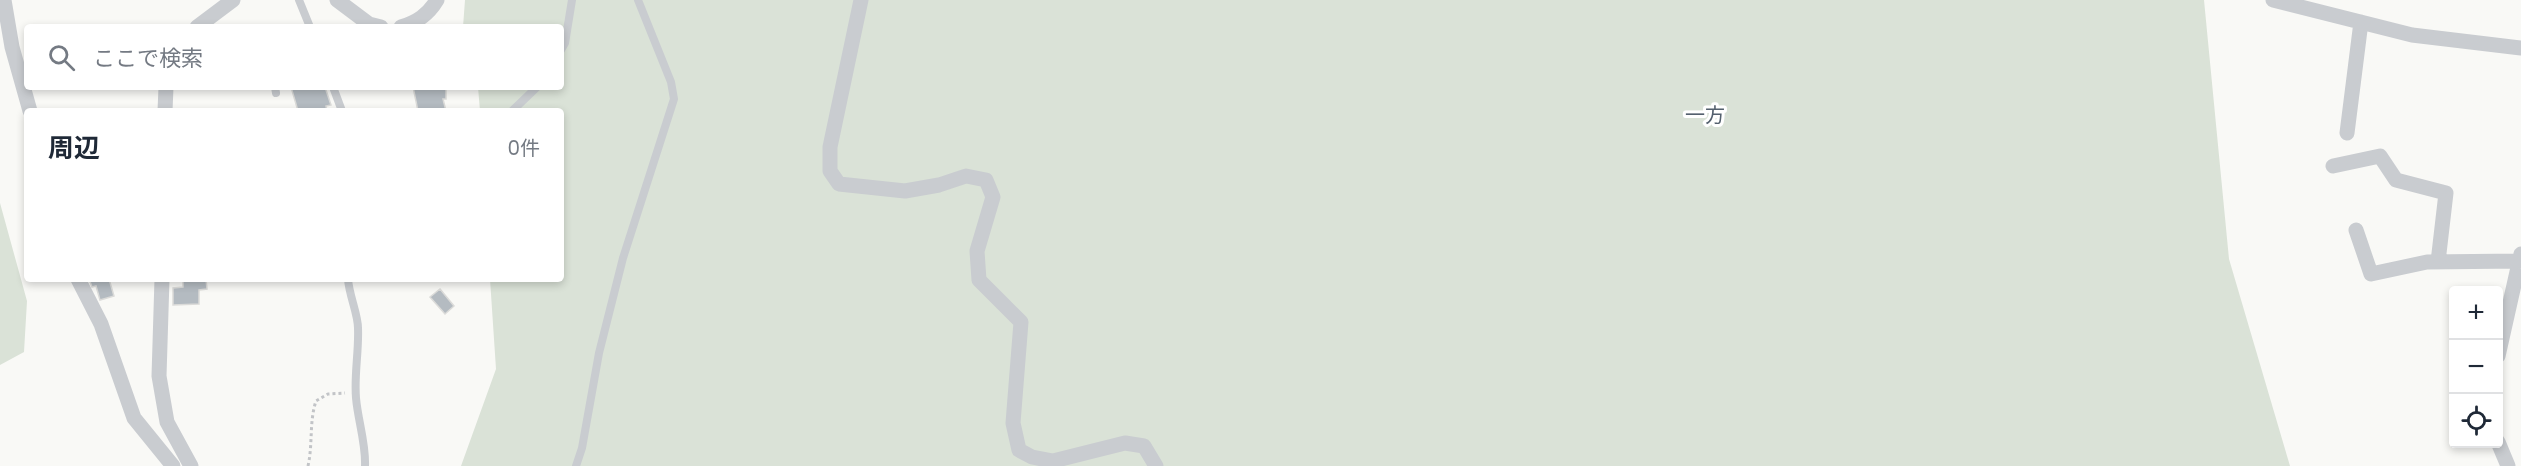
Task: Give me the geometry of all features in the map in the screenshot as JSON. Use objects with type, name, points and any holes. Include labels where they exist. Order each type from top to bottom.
[{"type":"street","points":[[4,0],[12,47],[24,90]]},
{"type":"street","points":[[201,24],[233,0]]},
{"type":"street","points":[[337,0],[369,24]]},
{"type":"street","points":[[413,24],[433,8],[437,0]]},
{"type":"street","points":[[861,0],[830,147],[830,171],[839,184],[905,191],[939,185],[966,176],[987,180],[993,197],[977,251],[980,280],[1022,322],[1013,423],[1019,450],[1032,457],[1053,461],[1125,443],[1144,446],[1156,466]]},
{"type":"street","points":[[2273,0],[2412,35],[2521,48]]},
{"type":"street","points":[[2347,133],[2361,22]]},
{"type":"street","points":[[24,90],[29,108]]},
{"type":"street","points":[[165,108],[166,90]]},
{"type":"street","points":[[2332,166],[2380,156],[2396,180],[2446,193],[2438,262]]},
{"type":"street","points":[[2356,230],[2371,274],[2427,262],[2520,257],[2513,322],[2503,346]]},
{"type":"street","points":[[80,282],[101,324],[134,418],[173,466]]},
{"type":"street","points":[[162,282],[159,376],[167,422],[191,466]]},
{"type":"street","points":[[2501,448],[2508,466]]},
{"type":"lane","points":[[299,0],[309,24]]},
{"type":"lane","points":[[564,45],[572,0]]},
{"type":"lane","points":[[576,466],[582,448],[599,353],[623,258],[675,99],[671,82],[638,0]]},
{"type":"lane","points":[[334,90],[341,108]]},
{"type":"lane","points":[[515,108],[534,90]]},
{"type":"lane","points":[[348,282],[358,326],[356,392],[358,419],[366,452],[365,466]]},
{"type":"path","points":[[308,466],[312,414],[316,401],[328,394],[356,392]]},
{"type":"shaded area","points":[[465,0],[2204,0],[2229,259],[2290,466],[461,466],[496,369],[490,282],[564,282],[564,108],[480,108],[478,90],[564,90],[564,24],[463,24]]},
{"type":"shaded area","points":[[0,203],[27,301],[24,352],[0,365]]},
{"type":"building","points":[[292,90],[326,90],[331,105],[326,106],[326,108],[297,108]]},
{"type":"building","points":[[414,90],[446,90],[446,99],[443,99],[445,108],[417,108]]},
{"type":"building","points":[[90,282],[110,282],[114,296],[100,300],[96,286],[92,287]]},
{"type":"building","points":[[183,282],[206,282],[207,289],[199,290],[199,304],[173,305],[173,288],[183,287]]},
{"type":"building","points":[[440,289],[454,306],[445,314],[430,297]]},
{"type":"district","name":"一方","points":[[1705,115]]}]
